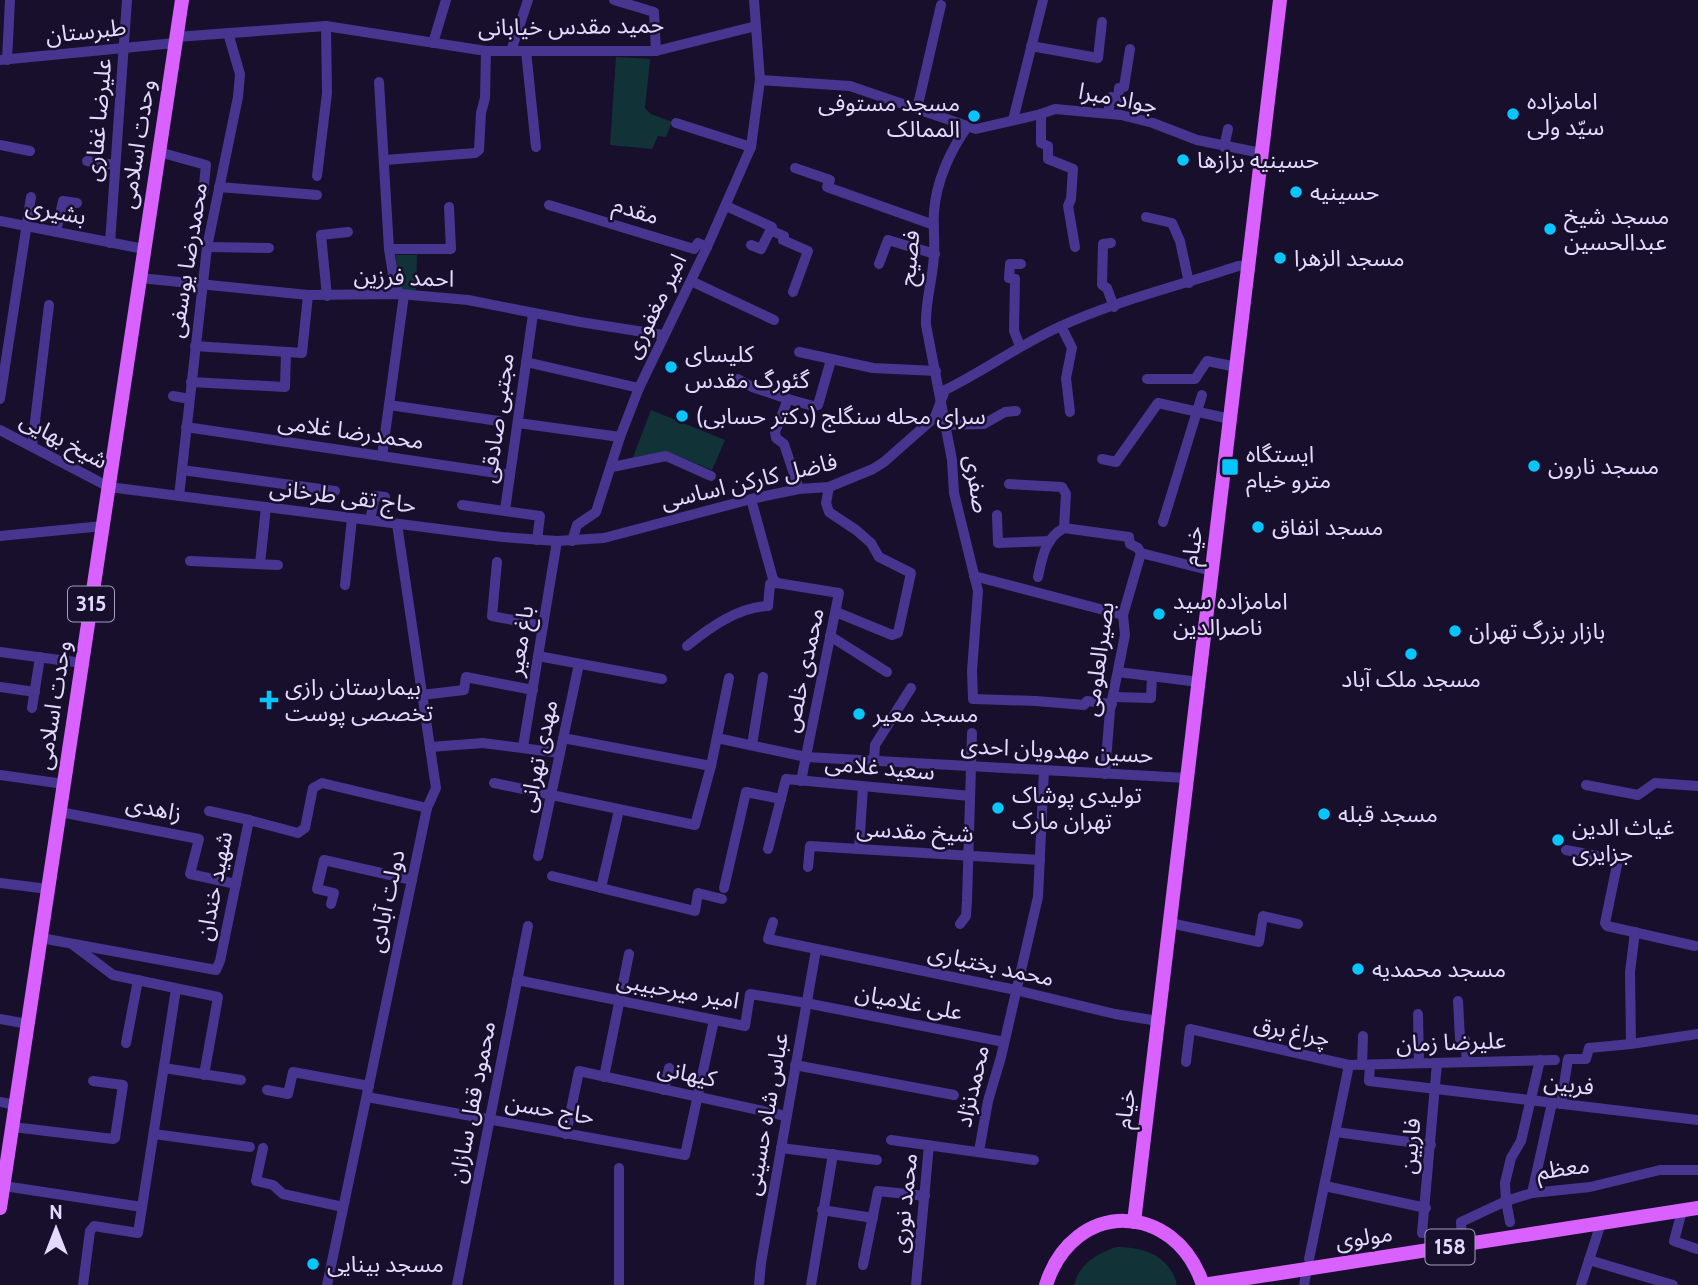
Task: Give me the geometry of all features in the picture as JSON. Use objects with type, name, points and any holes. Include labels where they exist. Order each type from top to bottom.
[{"type":"main road","name":"وحدت اسلامی","points":[[0,1208],[28,1024],[47,939],[48,889],[182,0]]},
{"type":"main road","name":"خیام","points":[[1134,1222],[1280,0]]},
{"type":"main road","name":"مولوی","points":[[1203,1285],[1308,1264],[1462,1245],[1698,1209]]},
{"type":"main road","points":[[1046,1285],[1061,1252],[1073,1240],[1105,1223],[1134,1222],[1153,1226],[1171,1236],[1191,1258],[1203,1285]]},
{"type":"street","points":[[4,60],[10,0]]},
{"type":"street","name":"علیرضا غفاری","points":[[110,243],[127,0]]},
{"type":"street","points":[[433,43],[446,0]]},
{"type":"street","points":[[511,51],[528,0]]},
{"type":"street","points":[[614,0],[654,12],[656,51]]},
{"type":"street","name":"امیر مغفوری","points":[[572,541],[579,522],[596,512],[639,388],[708,247],[751,147],[760,80],[754,0]]},
{"type":"street","points":[[1013,120],[1042,0]]},
{"type":"street","points":[[917,109],[941,5]]},
{"type":"street","points":[[1031,46],[1098,58],[1102,22]]},
{"type":"street","points":[[317,176],[327,93],[327,26]]},
{"type":"street","name":"حمید مقدس خیابانی","points":[[176,40],[228,33],[327,26],[486,51],[656,51],[756,26]]},
{"type":"street","name":"محمدرضا یوسفی","points":[[178,496],[207,247],[239,85],[240,74],[228,33]]},
{"type":"street","name":"طبرستان","points":[[4,60],[176,40]]},
{"type":"street","points":[[1108,113],[1111,97],[1118,99],[1119,88],[1124,87],[1130,50]]},
{"type":"street","points":[[385,160],[475,153],[479,150],[481,113],[485,99],[486,51]]},
{"type":"street","points":[[526,51],[536,147]]},
{"type":"street","points":[[760,80],[850,86],[967,127]]},
{"type":"street","points":[[379,82],[389,249],[395,287],[402,295],[382,456]]},
{"type":"street","name":"جواد مبرا","points":[[967,127],[984,129],[1063,108],[1108,113],[1153,123],[1197,140],[1261,153]]},
{"type":"street","points":[[1041,114],[1041,143],[1048,146],[1048,159],[1073,169],[1068,206],[1075,247]]},
{"type":"street","points":[[676,123],[751,147]]},
{"type":"street","name":"فصیح","points":[[941,398],[926,325],[925,306],[934,254],[934,208],[953,150],[967,127]]},
{"type":"street","points":[[1224,146],[1228,129]]},
{"type":"street","points":[[0,145],[30,151]]},
{"type":"street","points":[[159,152],[206,164],[203,195]]},
{"type":"street","points":[[88,161],[115,164]]},
{"type":"street","points":[[795,167],[830,180],[827,187],[934,225]]},
{"type":"street","points":[[219,187],[317,195]]},
{"type":"street","points":[[0,399],[32,197]]},
{"type":"street","points":[[56,232],[63,201],[77,203]]},
{"type":"street","name":"مقدم","points":[[549,205],[694,249],[698,243],[708,247]]},
{"type":"street","points":[[726,206],[784,236],[783,240],[808,251],[793,292]]},
{"type":"street","points":[[389,249],[451,250],[449,207]]},
{"type":"street","points":[[1146,217],[1172,223],[1180,241],[1189,283]]},
{"type":"street","name":"بشیری","points":[[0,221],[144,250]]},
{"type":"street","points":[[751,245],[761,250],[771,229]]},
{"type":"street","points":[[327,296],[321,235],[348,232]]},
{"type":"street","points":[[879,264],[888,240],[934,254]]},
{"type":"street","points":[[1111,243],[1103,244],[1102,285],[1107,288],[1114,307]]},
{"type":"street","points":[[207,247],[270,248]]},
{"type":"street","points":[[1020,346],[1014,331],[1015,279],[1009,278],[1010,264],[1021,264]]},
{"type":"street","name":"فاضل کارکن اساسی","points":[[572,541],[611,537],[751,499],[799,489],[829,487],[884,462],[935,417],[945,390],[980,373],[1020,346],[1061,326],[1114,307],[1238,265],[1249,265]]},
{"type":"street","name":"احمد فرزین","points":[[140,278],[308,295],[402,295],[468,300],[533,314],[663,335]]},
{"type":"street","points":[[691,281],[774,320]]},
{"type":"street","points":[[195,345],[302,353],[308,295]]},
{"type":"street","points":[[32,446],[49,305]]},
{"type":"street","name":"مجتبی صادقی","points":[[533,314],[505,510],[540,516],[537,540]]},
{"type":"street","points":[[1061,326],[1072,348],[1066,379],[1070,412]]},
{"type":"street","points":[[191,382],[285,387],[286,352]]},
{"type":"street","points":[[799,352],[884,369],[936,371]]},
{"type":"street","points":[[738,379],[752,387],[788,399],[818,405],[831,360]]},
{"type":"street","points":[[1147,379],[1195,379],[1207,361],[1237,367]]},
{"type":"street","points":[[526,362],[639,388]]},
{"type":"street","points":[[1163,522],[1202,395]]},
{"type":"street","points":[[173,396],[189,399]]},
{"type":"street","name":"صفری","points":[[941,398],[952,460],[954,493],[978,591],[972,671],[973,699],[1084,705],[1087,701],[1112,701]]},
{"type":"street","points":[[788,399],[775,436],[784,444],[799,489]]},
{"type":"street","points":[[1102,459],[1116,462],[1158,403],[1230,419]]},
{"type":"street","points":[[389,405],[499,421]]},
{"type":"street","points":[[944,425],[984,424],[1005,412],[1016,411]]},
{"type":"street","points":[[518,423],[620,437]]},
{"type":"street","name":"محمدرضا غلامی","points":[[186,427],[510,475]]},
{"type":"street","name":"شیخ بهایی","points":[[0,430],[109,487]]},
{"type":"street","points":[[612,467],[666,456],[710,475]]},
{"type":"street","points":[[182,470],[335,491]]},
{"type":"street","points":[[1009,484],[1062,487],[1066,494],[1064,528],[1043,552],[1038,577]]},
{"type":"street","name":"حاج تقی طرخانی","points":[[109,487],[397,524],[537,540],[572,541]]},
{"type":"street","points":[[829,487],[826,503],[829,512],[871,543],[879,557],[911,573],[898,633],[892,635],[836,612]]},
{"type":"street","points":[[370,520],[375,496],[385,498]]},
{"type":"street","name":"محمدی خلص","points":[[751,499],[773,579],[777,583],[837,591],[839,596],[801,781]]},
{"type":"street","points":[[462,505],[505,510]]},
{"type":"street","points":[[260,564],[266,507]]},
{"type":"street","points":[[997,515],[998,543],[1050,541]]},
{"type":"street","points":[[345,585],[352,518]]},
{"type":"street","name":"دولت آبادی","points":[[327,1285],[427,808],[436,788],[397,524]]},
{"type":"street","points":[[0,536],[103,526]]},
{"type":"street","points":[[1064,528],[1129,537],[1130,544],[1141,553],[1212,571]]},
{"type":"street","name":"باغ معیر","points":[[523,747],[557,541]]},
{"type":"street","name":"بصیرالعلومی","points":[[1105,774],[1112,701],[1125,635],[1123,615],[1141,553]]},
{"type":"street","points":[[190,561],[278,565]]},
{"type":"street","points":[[497,562],[492,616],[543,626]]},
{"type":"street","points":[[974,576],[1123,615]]},
{"type":"street","points":[[687,646],[710,627],[756,607],[768,606],[770,584],[777,583]]},
{"type":"street","points":[[830,636],[887,672]]},
{"type":"street","points":[[0,652],[82,663]]},
{"type":"street","points":[[538,656],[662,679]]},
{"type":"street","points":[[32,708],[40,657]]},
{"type":"street","name":"مهدی تهرانی","points":[[538,856],[579,664]]},
{"type":"street","points":[[1118,672],[1199,681]]},
{"type":"street","points":[[1151,710],[1152,676]]},
{"type":"street","points":[[422,695],[464,690],[466,677],[533,690]]},
{"type":"street","points":[[752,745],[763,677]]},
{"type":"street","points":[[494,782],[692,826],[697,823],[729,678]]},
{"type":"street","points":[[0,687],[34,692]]},
{"type":"street","points":[[874,760],[875,745],[911,688]]},
{"type":"street","points":[[1112,701],[1151,698]]},
{"type":"street","points":[[960,924],[966,916],[972,733]]},
{"type":"street","points":[[563,738],[711,766]]},
{"type":"street","name":"حسین مهدویان احدی","points":[[717,738],[806,757],[1187,778]]},
{"type":"street","points":[[430,747],[483,743],[560,753]]},
{"type":"street","name":"محمدنژاد","points":[[979,1151],[988,1101],[1038,897],[1044,770]]},
{"type":"street","points":[[0,775],[64,784]]},
{"type":"street","name":"سعید غلامی","points":[[781,799],[786,779],[970,796]]},
{"type":"street","name":"شهید خندان","points":[[47,939],[216,970],[249,820],[302,832],[313,788],[322,783],[427,808]]},
{"type":"street","points":[[1586,785],[1638,795],[1655,783],[1698,786]]},
{"type":"street","points":[[859,849],[863,787]]},
{"type":"street","points":[[552,876],[695,911],[698,893],[723,893],[746,793],[781,799],[768,849]]},
{"type":"street","points":[[601,888],[619,810]]},
{"type":"street","points":[[209,811],[249,820]]},
{"type":"street","name":"زاهدی","points":[[60,812],[199,839],[190,874],[236,884]]},
{"type":"street","name":"شیخ مقدسی","points":[[808,867],[810,846],[1040,860]]},
{"type":"street","points":[[1566,850],[1618,860],[1605,925],[1695,946]]},
{"type":"street","points":[[331,904],[334,893],[317,889],[324,860],[412,880]]},
{"type":"street","points":[[0,883],[48,889]]},
{"type":"street","points":[[1170,923],[1259,942],[1263,916],[1298,924]]},
{"type":"street","name":"محمد بختیاری","points":[[773,922],[768,939],[1158,1021]]},
{"type":"street","name":"محمود قفل سازان","points":[[457,1285],[528,926]]},
{"type":"street","points":[[1631,1044],[1630,972],[1634,932]]},
{"type":"street","points":[[70,943],[113,975],[218,997],[204,1075]]},
{"type":"street","name":"عباس شاه حسینی","points":[[759,1285],[816,950]]},
{"type":"street","points":[[604,1077],[628,954]]},
{"type":"street","points":[[126,1043],[138,980]]},
{"type":"street","name":"امیر میرحبیبی","points":[[517,980],[745,1026],[750,994],[806,1003]]},
{"type":"street","points":[[83,1285],[91,1228],[97,1226],[138,1233],[176,989]]},
{"type":"street","points":[[1458,1001],[1460,1038],[1465,1040],[1466,1062]]},
{"type":"street","name":"علی غلامیان","points":[[806,1003],[1004,1042]]},
{"type":"street","points":[[1418,1014],[1419,1063]]},
{"type":"street","points":[[0,1019],[28,1024]]},
{"type":"street","points":[[698,1097],[714,1020]]},
{"type":"street","name":"چراغ برق","points":[[1186,1062],[1190,1029],[1349,1065],[1304,1285]]},
{"type":"street","points":[[1532,1193],[1568,1059],[1586,1059],[1589,1048],[1698,1034]]},
{"type":"street","points":[[1363,1036],[1366,1065]]},
{"type":"street","points":[[1510,1222],[1505,1183],[1511,1158],[1521,1141],[1540,1060]]},
{"type":"street","name":"علیرضا زمان","points":[[1349,1065],[1555,1060]]},
{"type":"street","name":"فاربین","points":[[1422,1233],[1437,1063]]},
{"type":"street","points":[[795,1065],[954,1095]]},
{"type":"street","name":"فربین","points":[[1366,1065],[1369,1081],[1698,1121]]},
{"type":"street","points":[[164,1068],[241,1080]]},
{"type":"street","points":[[664,1090],[669,1068]]},
{"type":"street","points":[[267,1090],[288,1094],[293,1072],[368,1092]]},
{"type":"street","name":"کیهانی","points":[[566,1134],[579,1072],[786,1116]]},
{"type":"street","points":[[13,1126],[116,1138],[123,1085],[93,1081]]},
{"type":"street","name":"حاج حسن","points":[[368,1092],[490,1120],[685,1155],[698,1097]]},
{"type":"street","points":[[0,1102],[16,1105]]},
{"type":"street","points":[[1336,1132],[1431,1145]]},
{"type":"street","points":[[154,1134],[250,1147]]},
{"type":"street","points":[[891,1140],[929,1145]]},
{"type":"street","name":"محمد نوری","points":[[916,1285],[929,1145],[1034,1160]]},
{"type":"street","points":[[263,1148],[256,1181],[273,1185],[283,1194],[344,1207]]},
{"type":"street","points":[[781,1148],[877,1160]]},
{"type":"street","points":[[811,1285],[833,1154]]},
{"type":"street","points":[[619,1168],[619,1285]]},
{"type":"street","name":"معظم","points":[[1462,1245],[1461,1222],[1506,1201],[1532,1193],[1590,1187],[1660,1170],[1698,1170]]},
{"type":"street","points":[[3,1182],[142,1207]]},
{"type":"street","points":[[1325,1186],[1426,1209]]},
{"type":"street","points":[[863,1265],[878,1191],[925,1196]]},
{"type":"street","points":[[822,1210],[873,1218]]},
{"type":"street","points":[[1682,1211],[1674,1241],[1696,1249]]},
{"type":"street","points":[[1581,1285],[1601,1223]]},
{"type":"street","points":[[1589,1261],[1673,1285]]},
{"type":"green space","points":[[616,57],[650,59],[645,108],[651,114],[672,122],[666,137],[658,136],[652,149],[610,145]]},
{"type":"green space","points":[[396,255],[417,255],[416,290],[402,290],[398,282]]},
{"type":"green space","points":[[651,410],[725,440],[712,470],[666,451],[632,460]]},
{"type":"green space","points":[[1117,1247],[1146,1251],[1162,1260],[1174,1275],[1177,1285],[1074,1285],[1080,1271],[1090,1260]]},
{"type":"place","name":"امامزاده سیّد ولی","points":[[1513,114]]},
{"type":"place","name":"مسجد مستوفی الممالک","points":[[974,116]]},
{"type":"place","name":"حسینیه بزازها","points":[[1183,160]]},
{"type":"place","name":"حسینیه","points":[[1296,192]]},
{"type":"place","name":"مسجد شیخ عبدالحسین","points":[[1550,229]]},
{"type":"place","name":"مسجد الزهرا","points":[[1280,258]]},
{"type":"place","name":"کلیسای گئورگ مقدس","points":[[671,367]]},
{"type":"place","name":"سرای محله سنگلج (دکتر حسابی)","points":[[682,416]]},
{"type":"place","name":"مسجد نارون","points":[[1534,466]]},
{"type":"place","name":"ایستگاه مترو خیام","points":[[1230,467]]},
{"type":"place","name":"مسجد انفاق","points":[[1258,527]]},
{"type":"place","name":"امامزاده سید ناصرالدین","points":[[1159,614]]},
{"type":"place","name":"بازار بزرگ تهران","points":[[1455,631]]},
{"type":"place","name":"مسجد ملک آباد","points":[[1411,654]]},
{"type":"place","name":"بیمارستان رازی تخصصی پوست","points":[[269,700]]},
{"type":"place","name":"مسجد معیر","points":[[859,714]]},
{"type":"place","name":"تولیدی پوشاک تهران مارک","points":[[998,808]]},
{"type":"place","name":"مسجد قبله","points":[[1324,814]]},
{"type":"place","name":"غیاث الدین جزایری","points":[[1558,840]]},
{"type":"place","name":"مسجد محمدیه","points":[[1358,969]]},
{"type":"place","name":"مسجد بینایی","points":[[313,1264]]}]
